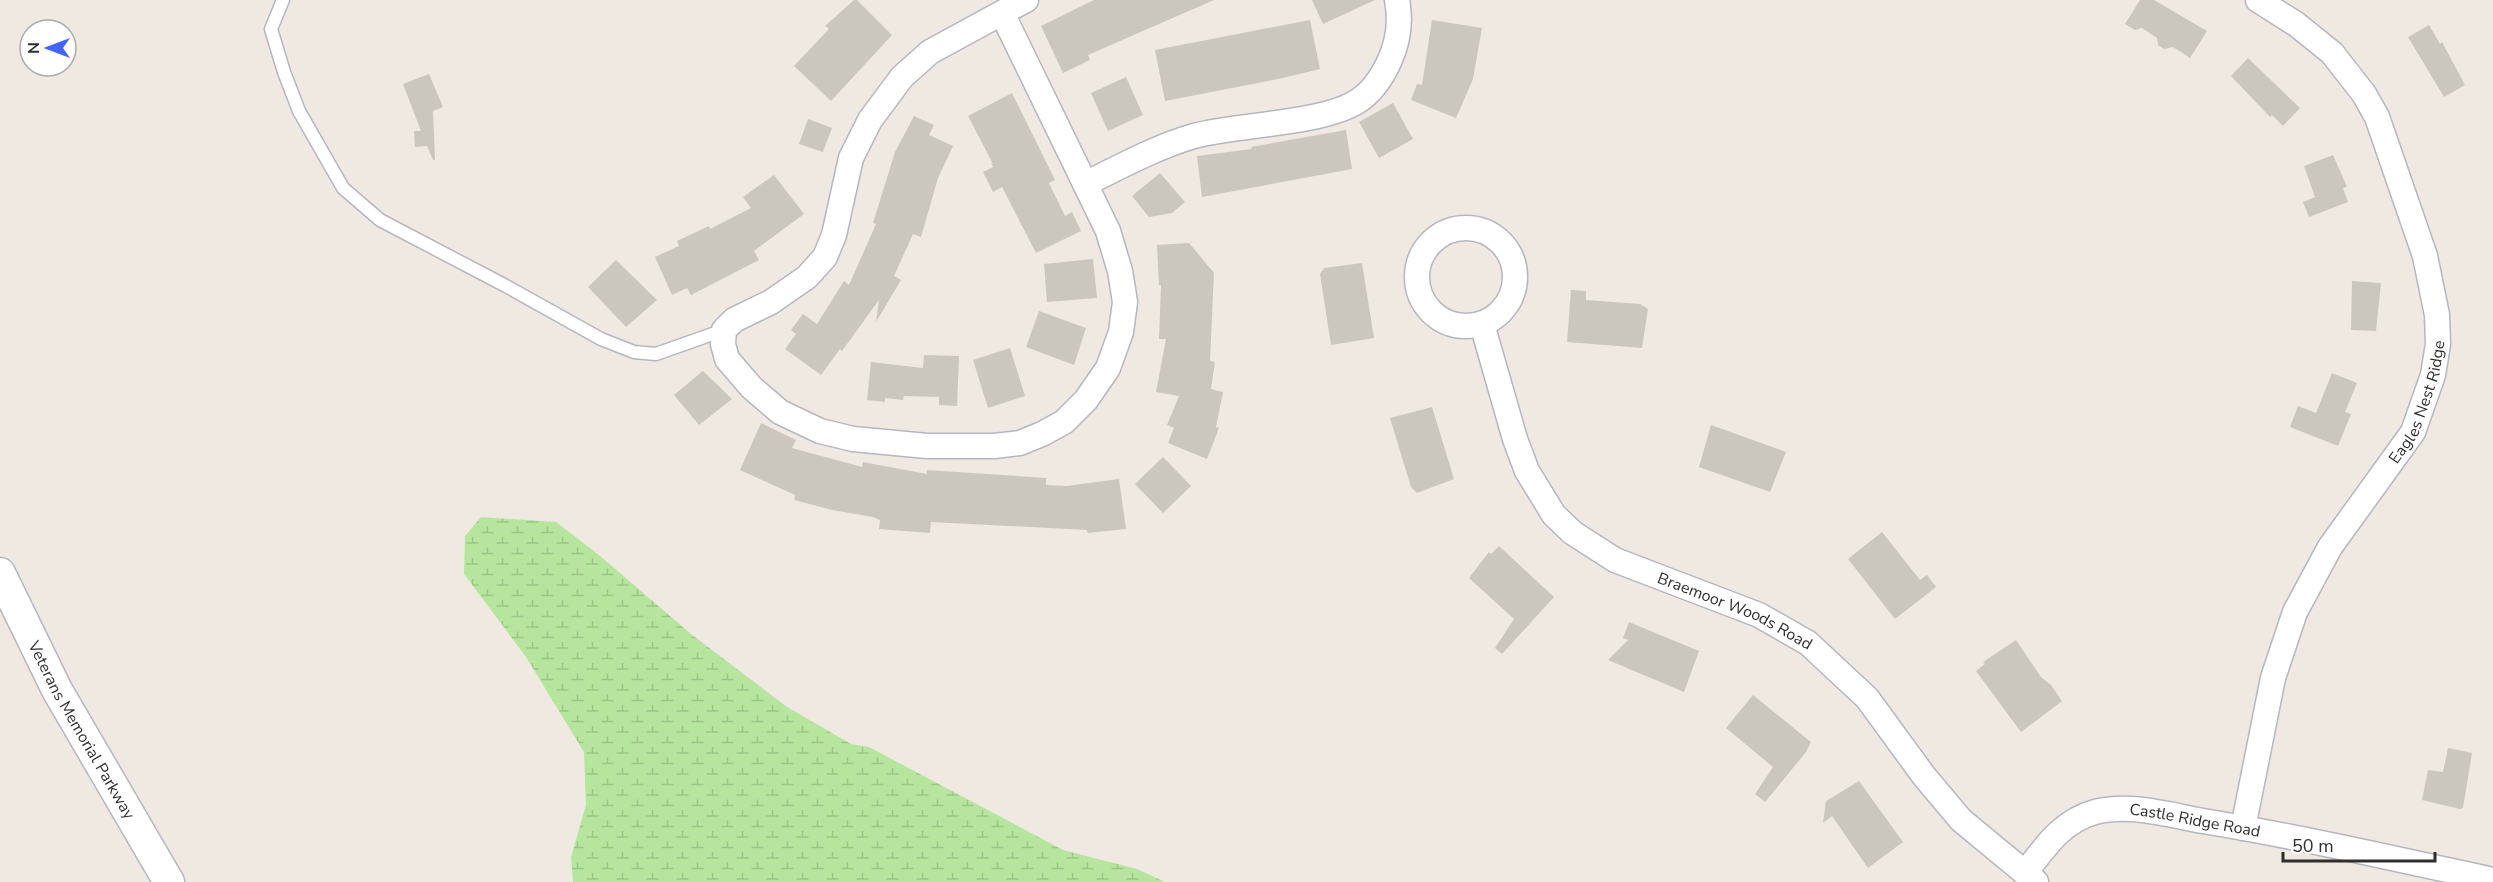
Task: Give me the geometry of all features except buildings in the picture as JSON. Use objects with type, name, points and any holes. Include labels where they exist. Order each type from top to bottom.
[{"type":"street","points":[[1085,184],[1156,150],[1191,137],[1222,129],[1331,113],[1357,102],[1372,89],[1393,55],[1399,30],[1397,0]]},
{"type":"street","name":"Eagles Nest Ridge","points":[[2243,828],[2271,688],[2295,612],[2330,547],[2413,432],[2433,375],[2438,344],[2438,315],[2425,256],[2377,117],[2359,87],[2332,53],[2296,24],[2258,0]]},
{"type":"street","points":[[1010,6],[1085,184],[1108,231],[1120,271],[1125,302],[1121,332],[1108,368],[1086,400],[1064,422],[1020,443],[994,446],[927,446],[853,439],[820,431],[780,412],[751,387],[727,359],[723,344],[724,330],[734,320],[771,302],[807,277],[825,257],[834,235],[850,158],[870,120],[902,78],[930,52],[1010,6]]},
{"type":"street","points":[[1472,228],[1493,235],[1502,242],[1513,261],[1515,272],[1512,294],[1500,313],[1482,324],[1469,326],[1448,323],[1431,312],[1420,295],[1417,275],[1422,255],[1434,239],[1452,230],[1472,228]]},
{"type":"street","name":"Braemoor Woods Road","points":[[1482,324],[1515,439],[1531,479],[1554,515],[1580,538],[1615,560],[1759,615],[1808,643],[1867,698],[1924,776],[1961,820],[2031,878]]},
{"type":"street","name":"Veterans Memorial Parkway","points":[[0,573],[57,690],[169,882]]},
{"type":"street","name":"Castle Ridge Road","points":[[2031,878],[2055,835],[2079,818],[2094,812],[2139,810],[2243,828],[2493,880]]},
{"type":"lane","points":[[283,0],[271,29],[299,111],[314,141],[344,188],[380,220],[506,285],[601,339],[634,352],[656,354],[724,330]]},
{"type":"green space","points":[[481,517],[556,522],[599,555],[691,634],[787,707],[851,744],[869,747],[1063,850],[1137,869],[1165,882],[573,882],[571,857],[586,805],[584,752],[526,657],[464,574],[465,536]]}]
